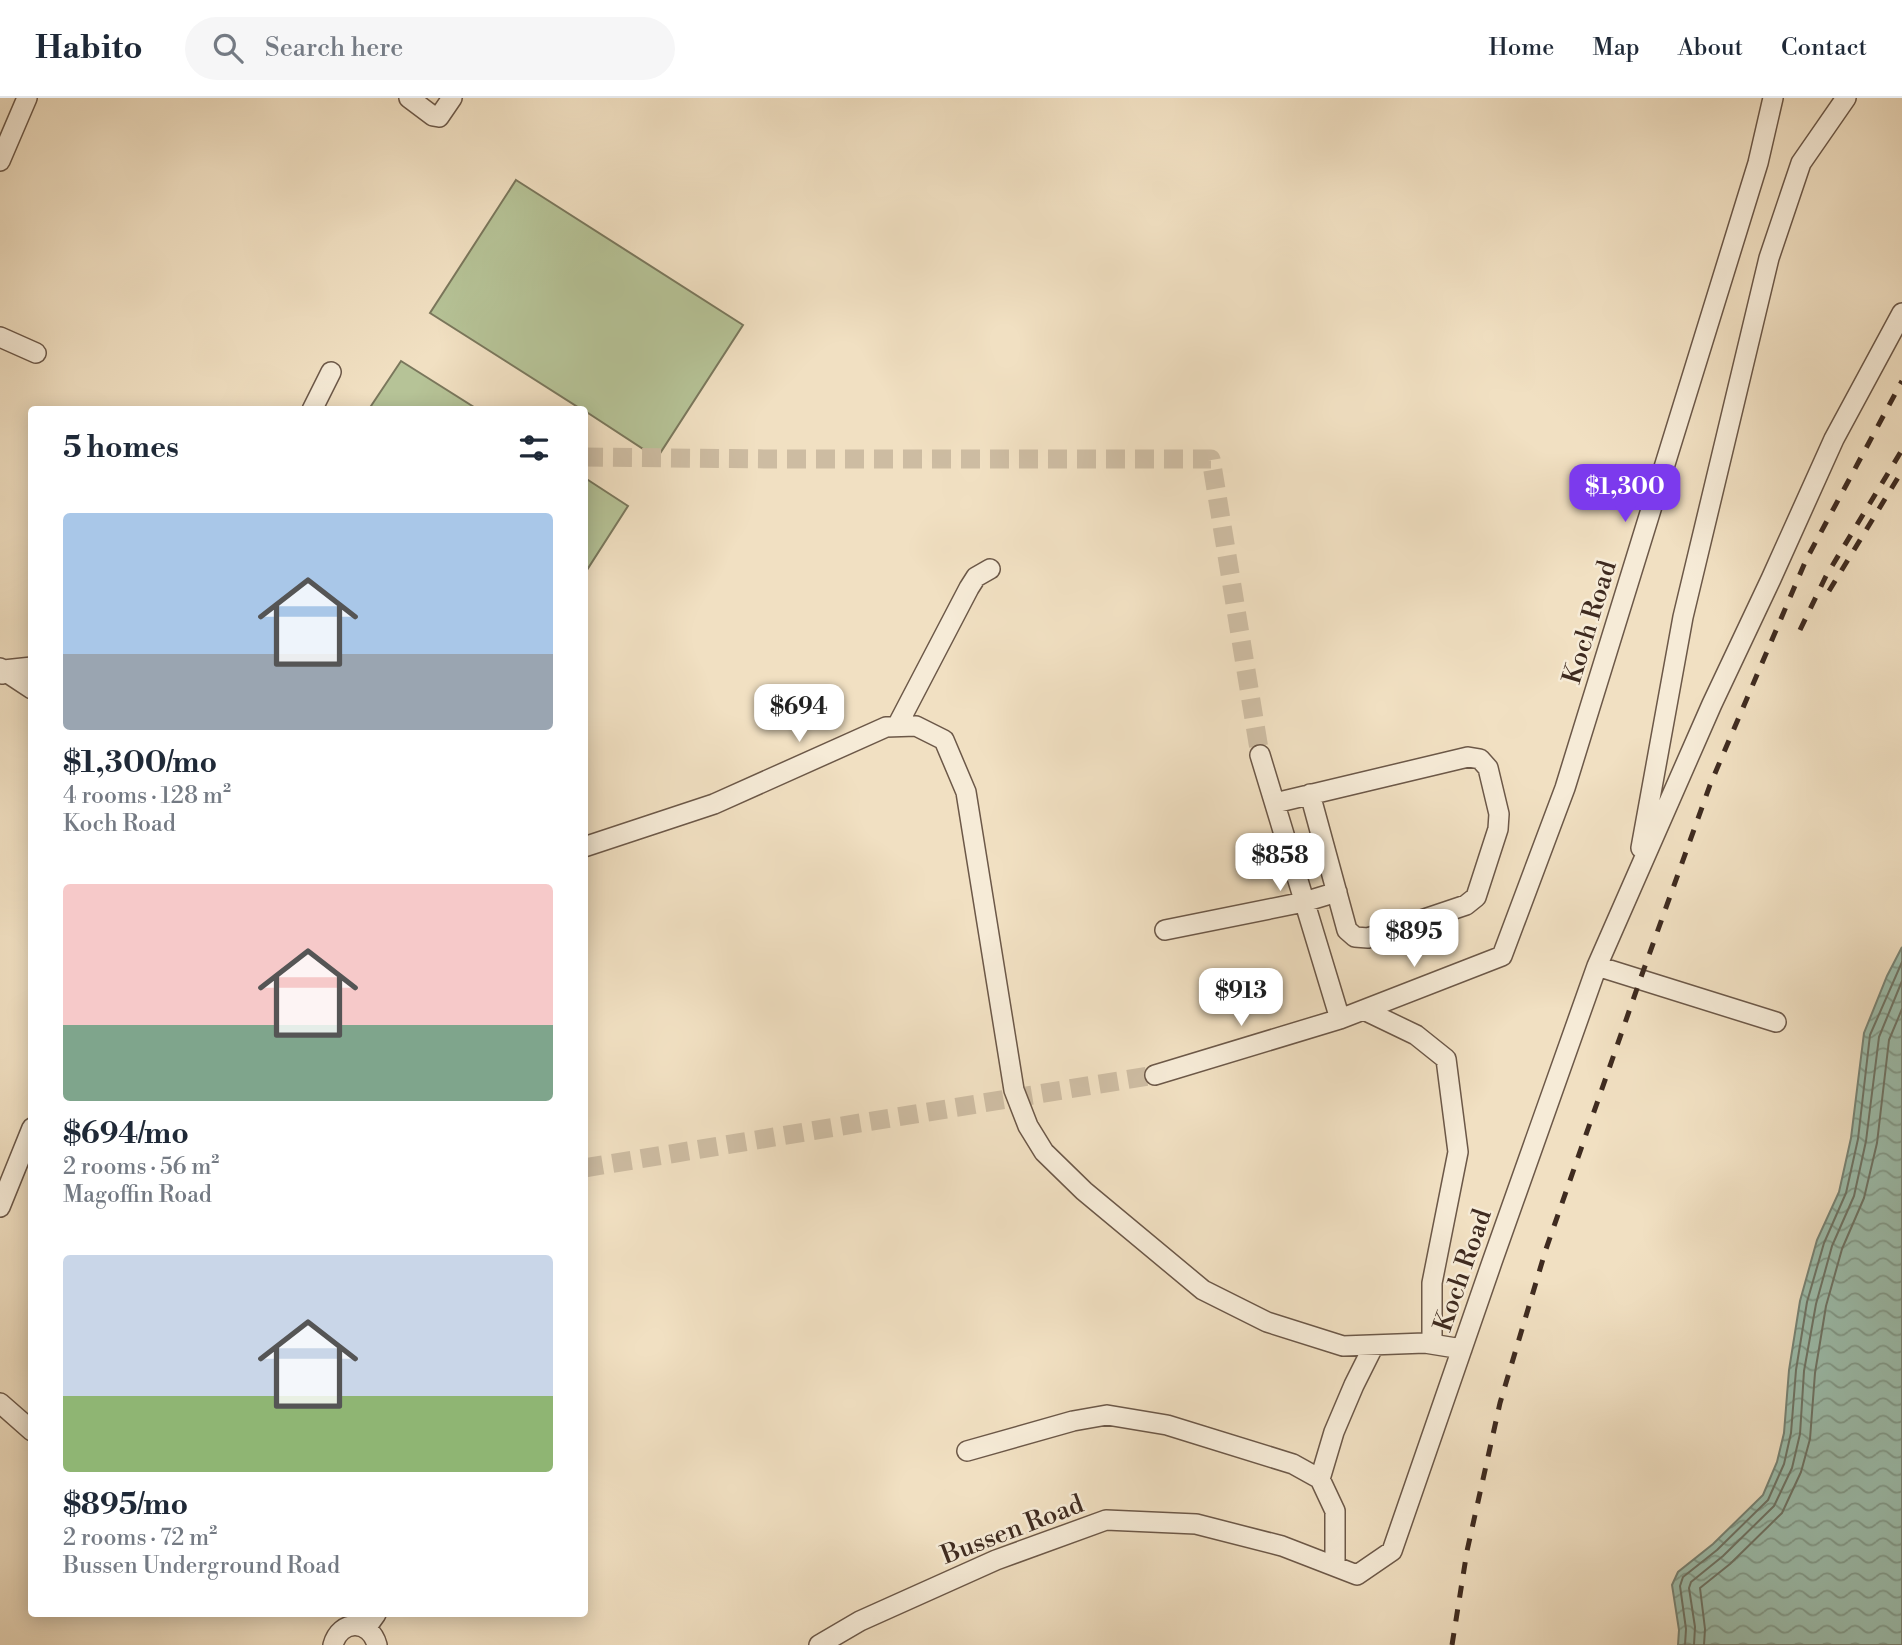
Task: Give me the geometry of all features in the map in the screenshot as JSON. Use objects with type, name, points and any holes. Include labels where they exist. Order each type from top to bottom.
[{"type":"street","points":[[0,161],[27,98]]},
{"type":"street","points":[[409,98],[433,116],[439,117],[452,98]]},
{"type":"street","name":"Koch Road","points":[[1364,1010],[1502,956],[1569,775],[1758,163],[1773,98]]},
{"type":"street","points":[[1635,880],[1683,617],[1769,258],[1801,163],[1846,98]]},
{"type":"street","points":[[1635,880],[1712,704],[1834,439],[1902,313]]},
{"type":"street","points":[[0,337],[36,353]]},
{"type":"street","points":[[314,406],[331,372]]},
{"type":"street","points":[[897,726],[969,588],[976,577],[990,569]]},
{"type":"street","points":[[1,672],[28,668]]},
{"type":"street","points":[[1,672],[28,687]]},
{"type":"street","points":[[588,846],[714,804],[886,727],[916,726],[944,740],[966,792],[1014,1090],[1028,1126],[1044,1152],[1084,1191],[1203,1290],[1267,1322],[1343,1346],[1425,1343],[1462,1349]]},
{"type":"street","points":[[1260,755],[1340,1019]]},
{"type":"street","points":[[1275,803],[1310,794],[1468,757],[1480,760],[1488,768],[1499,814],[1498,828],[1476,897],[1466,905],[1368,937],[1355,937],[1347,930],[1310,794]]},
{"type":"street","name":"Koch Road","points":[[1357,1574],[1392,1551],[1597,966],[1635,880]]},
{"type":"street","points":[[1165,930],[1304,902],[1337,892]]},
{"type":"street","points":[[1597,966],[1776,1022]]},
{"type":"street","points":[[1155,1076],[1364,1010],[1416,1035],[1446,1059],[1458,1152],[1432,1283],[1432,1344]]},
{"type":"street","points":[[0,1206],[27,1153]]},
{"type":"street","points":[[1320,1479],[1334,1432],[1374,1345]]},
{"type":"street","points":[[0,1403],[28,1428]]},
{"type":"street","points":[[967,1451],[1073,1420],[1107,1415],[1167,1425],[1293,1464],[1320,1479],[1335,1511],[1335,1566]]},
{"type":"street","name":"Bussen Road","points":[[819,1645],[860,1621],[996,1560],[1106,1520],[1196,1524],[1282,1546],[1357,1574]]},
{"type":"street","points":[[333,1645],[345,1628],[371,1621],[371,1633],[377,1645]]},
{"type":"shaded area","points":[[516,180],[743,325],[657,458],[588,413],[588,406],[576,406],[430,313]]},
{"type":"shaded area","points":[[401,361],[472,406],[371,406]]},
{"type":"shaded area","points":[[588,480],[628,506],[588,568]]},
{"type":"water","points":[[1902,947],[1902,1645],[1678,1645],[1679,1630],[1672,1585],[1678,1572],[1713,1544],[1763,1495],[1777,1462],[1784,1433],[1789,1370],[1800,1301],[1817,1240],[1839,1192],[1851,1138],[1864,1033]]},
{"type":"tunnel","points":[[588,457],[1211,459],[1260,755]]},
{"type":"tunnel","points":[[588,1167],[1155,1075]]},
{"type":"railway","points":[[1452,1645],[1467,1551],[1500,1403],[1546,1249],[1640,980],[1710,785],[1806,560],[1902,381]]},
{"type":"railway","points":[[1800,630],[1826,576],[1902,450]]},
{"type":"railway","points":[[1829,591],[1902,471]]}]
